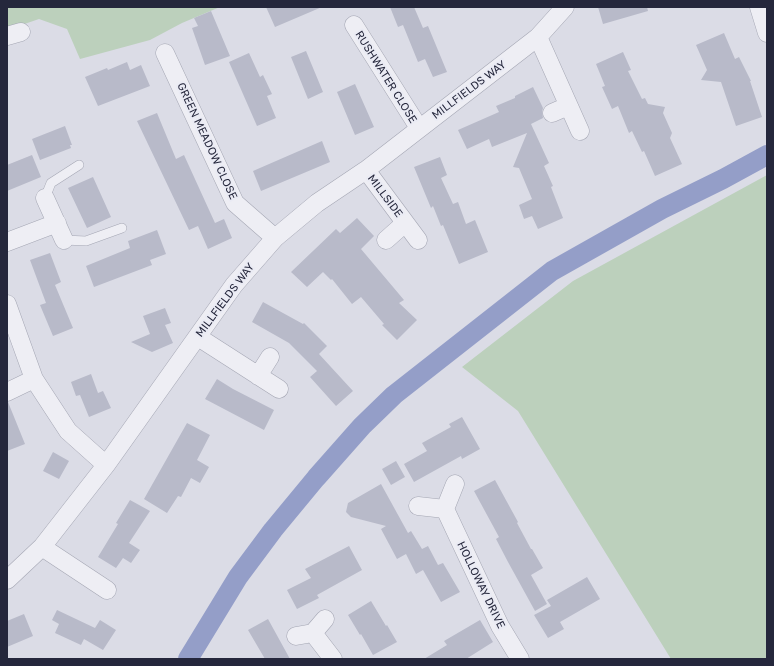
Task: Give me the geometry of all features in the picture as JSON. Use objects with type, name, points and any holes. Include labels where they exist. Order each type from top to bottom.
[{"type":"street","name":"MILLFIELDS WAY","points":[[7,580],[42,547],[106,464],[234,285],[275,238],[318,204],[366,170],[538,37],[565,7]]},
{"type":"street","points":[[759,7],[767,33]]},
{"type":"street","name":"RUSHWATER CLOSE","points":[[354,25],[419,128]]},
{"type":"street","points":[[538,37],[580,131]]},
{"type":"street","name":"GREEN MEADOW CLOSE","points":[[165,53],[235,203],[275,238]]},
{"type":"street","points":[[552,113],[568,106]]},
{"type":"street","name":"MILLSIDE","points":[[366,170],[418,240]]},
{"type":"street","points":[[45,198],[64,240]]},
{"type":"street","points":[[7,242],[57,223]]},
{"type":"street","name":"MILLSIDE","points":[[386,240],[405,223]]},
{"type":"street","points":[[7,304],[34,379],[68,431],[106,464]]},
{"type":"street","points":[[198,337],[279,389]]},
{"type":"street","points":[[258,376],[270,357]]},
{"type":"street","points":[[7,392],[34,379]]},
{"type":"street","points":[[418,506],[445,510],[455,484]]},
{"type":"street","name":"HOLLOWAY DRIVE","points":[[445,510],[500,626],[520,659]]},
{"type":"street","points":[[42,547],[107,590]]},
{"type":"street","points":[[325,620],[304,634],[333,659]]},
{"type":"lane","points":[[45,198],[51,183],[79,165]]},
{"type":"lane","points":[[64,240],[86,242],[122,228]]},
{"type":"green space","points":[[7,7],[220,7],[182,23],[150,40],[80,59],[67,29],[39,19],[7,30]]},
{"type":"green space","points":[[767,175],[767,659],[671,659],[518,411],[462,367],[573,281]]},
{"type":"building","points":[[266,7],[322,7],[275,27]]},
{"type":"building","points":[[390,7],[414,7],[423,28],[428,26],[447,72],[433,77],[425,59],[418,62],[403,25],[398,27]]},
{"type":"building","points":[[598,7],[647,7],[648,11],[603,24]]},
{"type":"building","points":[[211,11],[230,56],[205,65],[192,28],[198,26],[194,18]]},
{"type":"building","points":[[724,33],[735,59],[739,57],[751,81],[762,117],[736,126],[721,82],[701,80],[707,70],[696,45]]},
{"type":"building","points":[[306,51],[323,92],[308,99],[291,57]]},
{"type":"building","points":[[623,52],[631,70],[628,71],[642,99],[645,98],[648,104],[665,107],[663,113],[672,133],[670,138],[682,164],[655,176],[644,151],[642,152],[632,131],[629,133],[618,106],[612,109],[602,87],[605,86],[596,64]]},
{"type":"building","points":[[249,53],[260,77],[263,75],[272,94],[267,96],[276,118],[257,126],[229,62]]},
{"type":"building","points":[[127,62],[130,70],[141,65],[150,86],[98,106],[85,77]]},
{"type":"building","points":[[355,84],[374,127],[355,135],[337,92]]},
{"type":"building","points":[[533,87],[543,108],[543,118],[531,124],[549,163],[544,166],[553,186],[551,187],[563,218],[538,229],[532,216],[524,219],[519,205],[532,199],[519,168],[513,167],[527,133],[492,147],[489,139],[467,149],[458,130],[499,112],[496,106],[515,98],[515,96]]},
{"type":"building","points":[[157,113],[176,159],[184,155],[215,223],[224,219],[232,238],[208,249],[198,226],[189,230],[137,121]]},
{"type":"building","points":[[65,126],[72,145],[70,145],[71,148],[40,160],[32,139]]},
{"type":"building","points":[[322,141],[330,162],[261,191],[253,171]]},
{"type":"building","points":[[32,155],[41,177],[7,191],[7,165]]},
{"type":"building","points":[[440,157],[447,175],[441,178],[453,204],[458,202],[466,224],[475,220],[488,252],[459,264],[443,225],[441,226],[433,206],[431,208],[414,167]]},
{"type":"building","points":[[93,177],[111,217],[87,228],[68,188]]},
{"type":"building","points":[[357,218],[374,236],[361,249],[404,300],[399,303],[417,320],[397,340],[382,325],[384,324],[361,297],[352,304],[332,279],[331,280],[323,272],[307,287],[291,272],[336,229],[340,233]]},
{"type":"building","points":[[157,230],[166,254],[150,260],[152,265],[94,287],[86,266],[130,248],[128,241]]},
{"type":"building","points":[[50,253],[61,282],[55,285],[73,328],[53,336],[40,305],[46,303],[30,260]]},
{"type":"building","points":[[263,302],[303,324],[304,323],[327,346],[319,354],[353,391],[336,406],[310,377],[317,371],[289,343],[252,322]]},
{"type":"building","points":[[165,308],[171,323],[165,325],[173,343],[152,352],[131,342],[150,334],[143,316]]},
{"type":"building","points":[[91,374],[98,393],[103,391],[111,408],[89,417],[80,395],[76,396],[71,382]]},
{"type":"building","points":[[217,379],[274,410],[264,430],[205,399]]},
{"type":"building","points":[[7,402],[25,444],[7,451]]},
{"type":"building","points":[[462,417],[480,449],[462,459],[461,456],[414,482],[404,464],[427,451],[422,443],[451,427],[449,424]]},
{"type":"building","points":[[187,423],[210,435],[197,460],[209,467],[200,483],[191,478],[181,497],[178,496],[167,513],[144,499]]},
{"type":"building","points":[[53,452],[69,461],[59,479],[43,471]]},
{"type":"building","points":[[396,461],[405,477],[391,485],[382,469]]},
{"type":"building","points":[[495,480],[531,549],[543,568],[531,575],[547,604],[535,611],[496,539],[499,537],[474,491]]},
{"type":"building","points":[[381,484],[408,533],[411,531],[422,549],[428,546],[438,565],[443,563],[460,592],[441,602],[423,570],[416,574],[406,554],[397,559],[381,529],[386,526],[351,517],[346,512],[348,503]]},
{"type":"building","points":[[130,500],[150,511],[129,543],[140,550],[131,563],[123,558],[116,568],[98,557],[118,524],[116,523]]},
{"type":"building","points":[[349,546],[362,570],[317,595],[319,598],[297,609],[287,590],[311,578],[305,569]]},
{"type":"building","points":[[587,577],[600,599],[560,622],[564,629],[548,638],[534,615],[551,606],[547,600]]},
{"type":"building","points":[[371,601],[397,642],[373,655],[348,615]]},
{"type":"building","points":[[57,610],[95,628],[100,620],[116,630],[103,650],[84,639],[81,645],[55,633],[59,624],[52,620]]},
{"type":"building","points":[[24,614],[33,636],[7,647],[7,621]]},
{"type":"building","points":[[268,619],[290,659],[265,659],[248,630]]},
{"type":"building","points":[[480,620],[493,642],[466,659],[424,659],[447,645],[444,641]]},
{"type":"waterway","points":[[188,659],[238,577],[273,530],[362,426],[394,395],[552,271],[662,209],[723,179],[767,155]]}]
